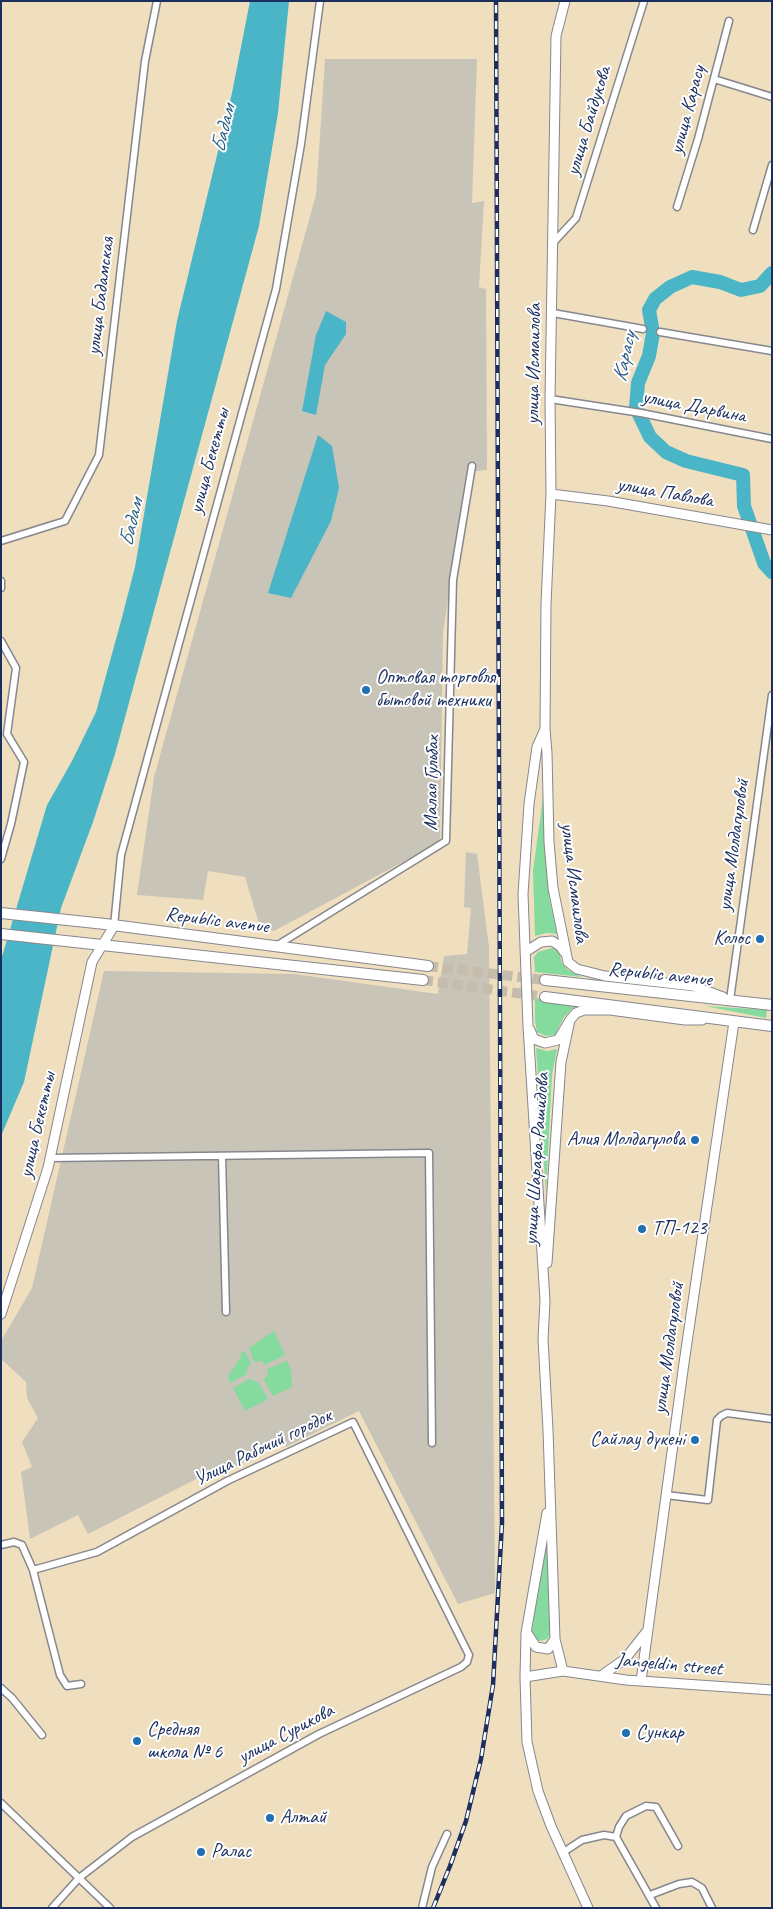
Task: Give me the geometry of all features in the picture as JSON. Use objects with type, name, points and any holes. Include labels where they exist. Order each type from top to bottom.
[{"type":"main road","name":"улица Исмаилова","points":[[566,1],[556,36],[553,313],[550,399],[551,494],[546,604],[544,729],[547,753],[553,888],[565,953],[568,962],[577,968],[590,973],[693,986],[730,1000]]},
{"type":"main road","name":"улица Павлова","points":[[551,494],[608,501],[769,529]]},
{"type":"main road","name":"улица Исмаилова","points":[[528,1026],[523,894],[529,804],[537,747],[544,729]]},
{"type":"main road","name":"Republic avenue","points":[[1,913],[428,966]]},
{"type":"main road","name":"улица Бекетты","points":[[1,1314],[50,1158],[92,962],[109,925]]},
{"type":"main road","name":"Republic avenue","points":[[1,934],[423,980]]},
{"type":"main road","points":[[525,952],[541,942],[552,941],[560,946],[565,953]]},
{"type":"main road","name":"Republic avenue","points":[[545,980],[772,1005]]},
{"type":"main road","name":"Republic avenue","points":[[546,997],[772,1026]]},
{"type":"main road","points":[[528,1026],[534,1039],[545,1043],[558,1040],[576,1013],[597,1010],[685,1020],[729,1021]]},
{"type":"main road","name":"улица Шарафа Рашидова","points":[[550,1496],[543,1339],[561,1062],[570,1020]]},
{"type":"main road","name":"улица Молдагуловой","points":[[641,1681],[729,1021]]},
{"type":"main road","name":"улица Шарафа Рашидова","points":[[528,1026],[545,1301]]},
{"type":"main road","points":[[550,1496],[526,1633],[527,1742],[538,1790],[562,1853],[588,1908]]},
{"type":"main road","points":[[550,1496],[555,1639],[563,1672]]},
{"type":"main road","points":[[600,1676],[625,1659],[648,1630]]},
{"type":"main road","points":[[526,1633],[536,1647],[548,1649],[555,1639]]},
{"type":"main road","name":"Jangeldin street","points":[[525,1677],[563,1672],[641,1681],[772,1690]]},
{"type":"street","name":"улица Бадамская","points":[[1,541],[65,521],[99,455],[145,61],[156,1]]},
{"type":"street","name":"улица Бекетты","points":[[109,925],[121,855],[276,289],[301,144],[320,1]]},
{"type":"street","name":"улица Байдукова","points":[[553,243],[576,218],[644,1]]},
{"type":"street","name":"улица Карасу","points":[[677,207],[698,139],[729,21]]},
{"type":"street","points":[[714,79],[772,97]]},
{"type":"street","points":[[753,230],[772,165]]},
{"type":"street","points":[[553,313],[643,329]]},
{"type":"street","points":[[660,332],[772,352]]},
{"type":"street","name":"улица Дарвина","points":[[550,399],[632,411],[772,439]]},
{"type":"street","name":"Малая Гульбах","points":[[275,946],[446,841],[453,580],[472,466]]},
{"type":"street","points":[[1,581],[1,588]]},
{"type":"street","points":[[1,641],[16,668],[7,734],[24,762],[1,859]]},
{"type":"street","name":"улица Молдагуловой","points":[[730,1000],[772,695]]},
{"type":"street","points":[[50,1158],[429,1153],[432,1443]]},
{"type":"street","points":[[222,1156],[226,1312]]},
{"type":"street","points":[[666,1495],[708,1500],[717,1420],[721,1416],[727,1413],[772,1419]]},
{"type":"street","name":"Улица Рабочий городок","points":[[33,1570],[98,1552],[227,1481],[353,1422],[469,1655]]},
{"type":"street","points":[[1,1545],[14,1542],[22,1544],[33,1570],[60,1675],[67,1686],[81,1684]]},
{"type":"street","name":"улица Сурикова","points":[[52,1908],[79,1878],[132,1837],[319,1734],[461,1667],[467,1662],[469,1655]]},
{"type":"street","points":[[1,1688],[12,1698],[42,1735]]},
{"type":"street","points":[[1,1802],[110,1908]]},
{"type":"street","points":[[656,1908],[616,1837],[619,1826],[626,1816],[646,1806],[656,1807],[678,1846]]},
{"type":"street","points":[[422,1908],[432,1867],[447,1834]]},
{"type":"street","points":[[562,1853],[582,1840],[604,1835],[616,1837]]},
{"type":"street","points":[[650,1895],[679,1884],[692,1882],[702,1888],[712,1908]]},
{"type":"shaded area","points":[[325,59],[477,59],[472,203],[484,201],[479,287],[486,289],[487,470],[467,472],[443,633],[440,842],[274,931],[260,927],[245,877],[208,871],[203,900],[137,895],[154,777],[316,195]]},
{"type":"shaded area","points":[[466,852],[477,854],[489,947],[495,1593],[458,1604],[359,1411],[286,1447],[280,1436],[246,1454],[248,1460],[207,1481],[204,1475],[88,1534],[78,1515],[30,1539],[21,1472],[32,1467],[22,1442],[38,1418],[27,1398],[26,1382],[1,1359],[1,1341],[32,1288],[104,971],[294,974],[438,994],[444,956],[467,954],[471,908],[464,907]]},
{"type":"green space","points":[[547,768],[549,897],[557,934],[546,933],[535,936],[533,871]]},
{"type":"green space","points":[[552,948],[559,952],[562,963],[568,970],[582,977],[535,972],[534,957],[538,952]]},
{"type":"green space","points":[[535,998],[592,1004],[573,1008],[564,1017],[555,1035],[546,1036],[537,1032]]},
{"type":"green space","points":[[705,1006],[767,1010],[766,1018]]},
{"type":"green space","points":[[536,1048],[547,1051],[557,1049],[552,1075],[546,1194]]},
{"type":"green space","points":[[274,1331],[285,1355],[265,1365],[261,1361],[254,1362],[249,1348]]},
{"type":"green space","points":[[244,1351],[251,1363],[246,1371],[247,1374],[230,1383],[228,1376]]},
{"type":"green space","points":[[287,1361],[291,1370],[292,1387],[273,1396],[264,1380],[268,1374],[267,1369]]},
{"type":"green space","points":[[249,1379],[258,1382],[268,1399],[245,1411],[233,1388]]},
{"type":"green space","points":[[547,1525],[551,1633],[547,1639],[541,1641],[536,1640],[532,1632]]},
{"type":"water","name":"Бадам","points":[[250,1],[289,1],[278,113],[259,226],[115,754],[93,822],[61,908],[24,1082],[1,1136],[1,960],[47,805],[72,761],[96,712],[121,621],[135,567],[177,321],[232,93]]},
{"type":"water","points":[[326,311],[346,322],[346,334],[325,365],[316,415],[302,411],[316,335]]},
{"type":"water","points":[[318,435],[332,446],[339,488],[331,521],[291,598],[268,593]]},
{"type":"waterway","name":"Карасу","points":[[772,273],[760,286],[741,290],[720,282],[692,277],[670,287],[655,299],[649,310],[653,333],[649,356],[638,383],[636,408],[650,437],[666,452],[686,461],[743,475],[744,506],[764,563],[772,572]]},
{"type":"tunnel","points":[[428,966],[545,980]]},
{"type":"tunnel","points":[[423,980],[545,997]]},
{"type":"railway","points":[[433,1908],[466,1821],[481,1759],[493,1685],[502,1523],[496,1]]},
{"type":"place","name":"Оптовая торговля бытовой техники","points":[[366,690]]},
{"type":"place","name":"Колос","points":[[760,939]]},
{"type":"place","name":"Алия Молдагулова","points":[[695,1140]]},
{"type":"place","name":"ТП-123","points":[[642,1229]]},
{"type":"place","name":"Сайлау дүкені","points":[[695,1440]]},
{"type":"place","name":"Сункар","points":[[626,1733]]},
{"type":"place","name":"Средняя школа № 6","points":[[137,1741]]},
{"type":"place","name":"Алтай","points":[[270,1818]]},
{"type":"place","name":"Ралас","points":[[201,1852]]}]
